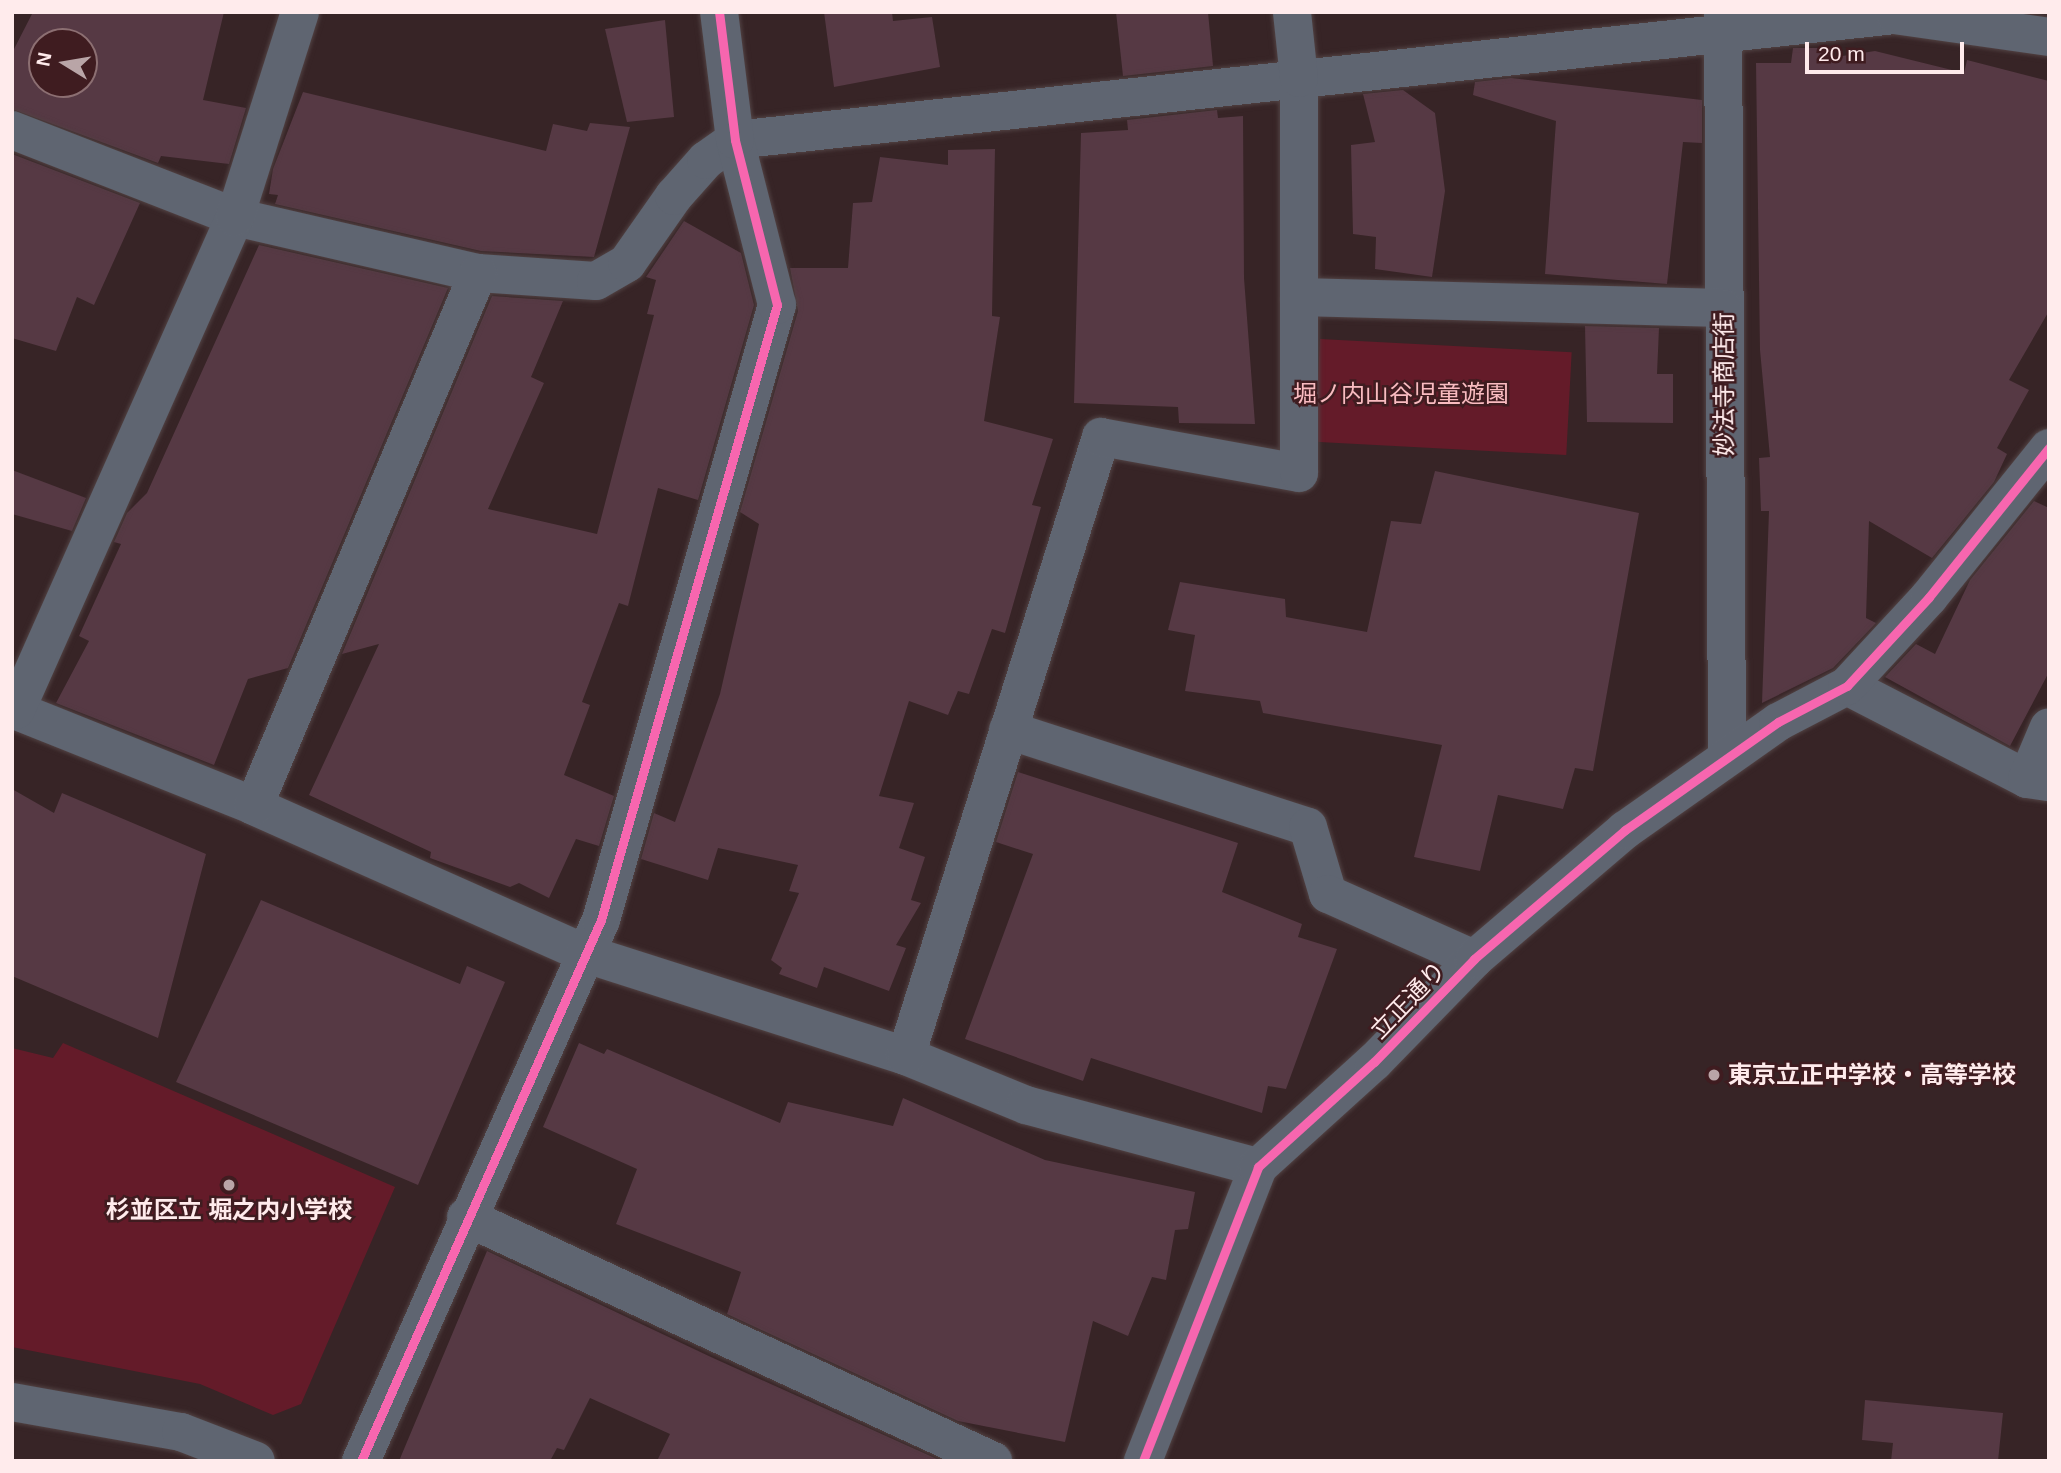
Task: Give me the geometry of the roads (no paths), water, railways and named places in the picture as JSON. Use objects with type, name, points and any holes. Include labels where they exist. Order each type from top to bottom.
[{"type":"street","points":[[300,12],[235,217],[14,710],[254,806],[586,954],[906,1056],[1026,1105],[1258,1167]]},
{"type":"street","points":[[360,1461],[466,1217],[601,920],[776,305],[735,140],[719,12]]},
{"type":"street","points":[[906,1056],[1101,437],[1299,473],[1299,78],[1292,12]]},
{"type":"street","points":[[12,130],[235,217],[478,273],[596,281],[627,263],[674,196],[706,160],[735,140],[1299,78],[1723,23],[1895,15],[2049,37]]},
{"type":"street","name":"妙法寺商店街","points":[[1723,23],[1727,755]]},
{"type":"street","points":[[254,806],[478,273]]},
{"type":"street","points":[[1299,297],[1723,308]]},
{"type":"street","name":"立正通り","points":[[1143,1461],[1258,1167],[1374,1062],[1474,959],[1625,830],[1727,755],[1847,686],[1929,597],[2049,448]]},
{"type":"street","points":[[1847,686],[2038,780],[2049,727]]},
{"type":"street","points":[[1007,730],[1308,827],[1328,894],[1474,959]]},
{"type":"street","points":[[466,1217],[993,1461]]},
{"type":"street","points":[[12,1402],[181,1432],[257,1461]]},
{"type":"place","name":"東京立正中学校・高等学校","points":[[1714,1075]]},
{"type":"place","name":"杉並区立 堀之内小学校","points":[[229,1185]]},
{"type":"park label","name":"堀ノ内山谷児童遊園","points":[[1401,394]]}]
